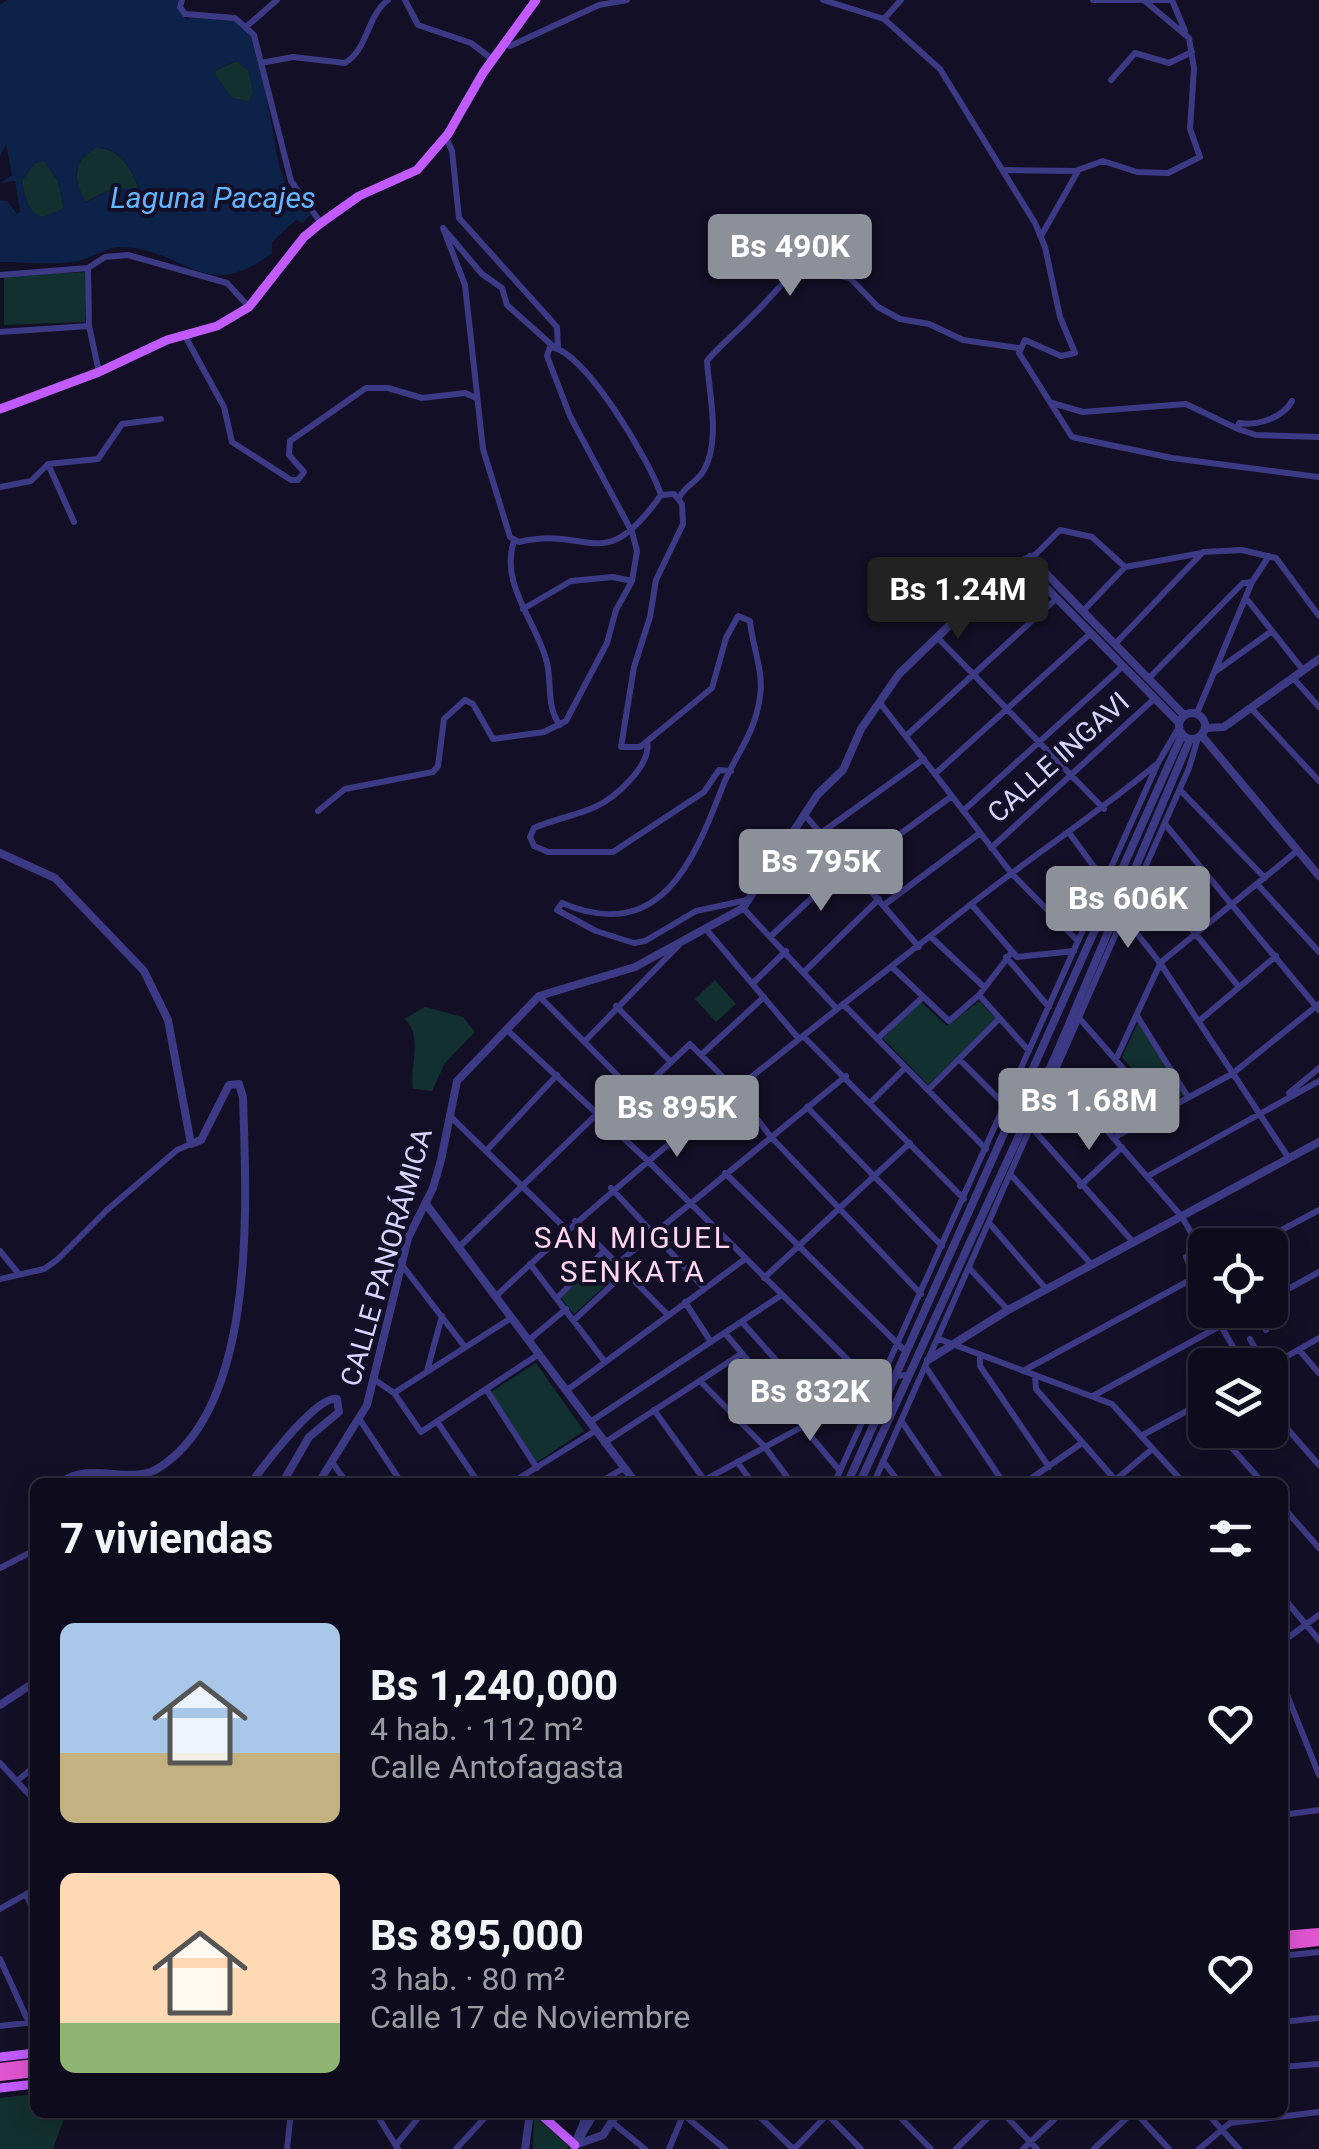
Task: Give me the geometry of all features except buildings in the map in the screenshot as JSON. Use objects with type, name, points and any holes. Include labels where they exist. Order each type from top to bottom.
[{"type":"highway","points":[[1288,1935],[1319,1932]]},
{"type":"highway","points":[[1288,1944],[1319,1941]]},
{"type":"highway","points":[[0,2068],[30,2065]]},
{"type":"highway","points":[[0,2076],[30,2073]]},
{"type":"main road","points":[[0,409],[99,372],[184,334],[217,326],[250,306],[304,237],[359,196],[418,170],[446,137],[492,59],[536,0]]},
{"type":"main road","points":[[0,2057],[30,2054]]},
{"type":"main road","points":[[0,2088],[30,2085]]},
{"type":"main road","points":[[541,2118],[574,2147]]},
{"type":"street","points":[[182,0],[185,14],[220,15],[247,26],[257,40],[291,182],[322,223]]},
{"type":"street","points":[[247,26],[277,0]]},
{"type":"street","points":[[261,63],[293,57],[346,63],[361,47],[373,13],[388,0]]},
{"type":"street","points":[[405,0],[418,25],[471,43],[492,59]]},
{"type":"street","points":[[503,43],[510,46],[599,4],[627,0]]},
{"type":"street","points":[[823,0],[884,19],[940,68],[1004,170],[1040,236],[1060,317],[1075,352],[1061,356],[1030,340],[1020,342],[1018,348],[1061,424],[1080,442],[1319,477]]},
{"type":"street","points":[[884,19],[902,0]]},
{"type":"street","points":[[1004,170],[1078,171],[1103,161],[1137,172],[1168,173],[1200,157],[1190,129],[1192,52],[1172,0],[1093,0]]},
{"type":"street","points":[[1146,2],[1185,32]]},
{"type":"street","points":[[1112,80],[1135,53],[1169,63],[1192,52]]},
{"type":"street","points":[[318,811],[345,789],[433,772],[438,766],[444,719],[465,700],[473,704],[493,739],[511,740],[560,724],[581,696],[632,581],[637,552],[632,532],[570,416],[546,356],[556,347],[557,328],[459,218],[451,145],[446,137]]},
{"type":"street","points":[[1040,236],[1078,171]]},
{"type":"street","points":[[560,724],[552,712],[546,659],[523,608],[510,561],[514,541],[483,449],[475,348],[465,286],[443,228],[482,274],[502,288],[507,305],[569,354],[600,392],[646,462],[661,495]]},
{"type":"street","points":[[0,275],[88,268],[106,256],[149,259],[227,283],[250,306]]},
{"type":"street","points":[[88,268],[89,326],[99,372]]},
{"type":"street","points":[[986,1148],[770,937],[745,904],[696,912],[644,941],[634,942],[596,931],[557,910],[562,903],[597,914],[628,912],[658,897],[700,846],[731,771],[748,742],[761,692],[750,620],[743,615],[730,627],[712,688],[647,742],[626,750],[620,740],[656,580],[684,524],[679,498],[684,487],[703,474],[710,455],[712,400],[708,361],[725,338],[765,304],[776,286],[798,273],[850,278],[878,307],[900,319],[929,324],[963,340],[1018,348]]},
{"type":"street","points":[[0,332],[89,326]]},
{"type":"street","points":[[184,334],[224,407],[232,442],[291,480],[298,480],[304,472],[289,455],[290,442],[357,392],[376,387],[422,398],[466,393],[476,398]]},
{"type":"street","points":[[1238,429],[1239,423],[1260,423],[1286,410],[1292,401]]},
{"type":"street","points":[[1049,402],[1082,412],[1186,404],[1256,434],[1319,437]]},
{"type":"street","points":[[0,487],[31,481],[48,464],[98,459],[122,424],[161,419]]},
{"type":"street","points":[[48,464],[74,522]]},
{"type":"street","points":[[514,541],[538,537],[588,545],[632,532],[661,495],[674,494],[679,498]]},
{"type":"street","points":[[1125,567],[1092,536],[1060,530],[1020,561],[1190,730]]},
{"type":"street","points":[[1083,611],[1125,567],[1203,552],[1242,550],[1281,562],[1319,616]]},
{"type":"street","points":[[1116,644],[1203,552]]},
{"type":"street","points":[[862,1478],[1056,1056],[1252,582],[1269,556]]},
{"type":"street","points":[[1030,557],[1149,678],[1319,876]]},
{"type":"street","name":"CALLE PANORÁMICA","points":[[322,1478],[360,1420],[375,1380],[413,1224],[426,1204],[441,1160],[458,1081],[539,996],[636,966],[745,904],[804,814],[843,770],[861,729],[899,674],[1020,561]]},
{"type":"street","points":[[523,608],[571,580],[612,577],[632,581]]},
{"type":"street","points":[[1149,678],[1243,583],[1252,582]]},
{"type":"street","points":[[906,736],[1057,598]]},
{"type":"street","points":[[1246,598],[1303,670]]},
{"type":"street","points":[[1214,673],[1272,631]]},
{"type":"street","points":[[935,773],[1090,633]]},
{"type":"street","points":[[936,636],[1104,809]]},
{"type":"street","points":[[495,1296],[611,1188],[972,904],[1104,809],[1190,730],[1224,727],[1319,659]]},
{"type":"street","points":[[964,811],[1122,666]]},
{"type":"street","points":[[1294,679],[1319,707]]},
{"type":"street","name":"CALLE INGAVI","points":[[991,848],[1154,698]]},
{"type":"street","points":[[880,703],[1012,874],[1078,941]]},
{"type":"street","points":[[1251,708],[1319,781]]},
{"type":"street","points":[[850,1478],[1197,713]]},
{"type":"street","points":[[876,1478],[1180,790],[1190,730]]},
{"type":"street","points":[[647,742],[644,763],[612,796],[594,808],[534,828],[530,836],[534,846],[548,852],[613,852],[704,792],[719,770],[731,771]]},
{"type":"street","points":[[821,833],[924,759]]},
{"type":"street","points":[[837,1478],[1158,763]]},
{"type":"street","points":[[1180,790],[1265,878]]},
{"type":"street","points":[[770,937],[850,867],[952,796]]},
{"type":"street","points":[[804,814],[919,946]]},
{"type":"street","points":[[1113,1138],[1232,1074],[1318,1007],[1165,824]]},
{"type":"street","points":[[805,971],[881,902],[980,833]]},
{"type":"street","points":[[1070,834],[1106,882]]},
{"type":"street","points":[[1118,1058],[1160,963],[1297,851]]},
{"type":"street","points":[[0,852],[56,878],[117,948],[144,971],[168,1020],[191,1144]]},
{"type":"street","points":[[1144,871],[1238,987]]},
{"type":"street","points":[[1258,885],[1319,952]]},
{"type":"street","points":[[972,904],[1049,1006]]},
{"type":"street","points":[[1124,917],[1160,963],[1288,1156]]},
{"type":"street","points":[[706,928],[801,1038],[846,1076],[964,1198]]},
{"type":"street","points":[[584,1040],[691,934]]},
{"type":"street","points":[[931,937],[984,986]]},
{"type":"street","points":[[1009,955],[1074,951]]},
{"type":"street","points":[[753,983],[786,952]]},
{"type":"street","points":[[892,967],[949,1022],[979,995],[1009,955]]},
{"type":"street","points":[[1199,1021],[1276,956]]},
{"type":"street","points":[[979,995],[1030,1051]]},
{"type":"street","points":[[539,996],[636,1094]]},
{"type":"street","points":[[876,1039],[922,997]]},
{"type":"street","points":[[701,1055],[764,998]]},
{"type":"street","points":[[616,1006],[671,1062]]},
{"type":"street","points":[[1137,1016],[1188,1097]]},
{"type":"street","points":[[928,1090],[1000,1018]]},
{"type":"street","points":[[1079,1019],[1118,1058],[1162,1112]]},
{"type":"street","points":[[506,1029],[648,1160],[877,1389]]},
{"type":"street","points":[[608,1122],[690,1044],[921,1294]]},
{"type":"street","points":[[959,1059],[1005,1105]]},
{"type":"street","points":[[870,1102],[906,1068]]},
{"type":"street","points":[[1277,1103],[1319,1068]]},
{"type":"street","points":[[1056,1072],[1188,1228]]},
{"type":"street","points":[[488,1149],[558,1075]]},
{"type":"street","points":[[618,1263],[688,1201],[846,1076]]},
{"type":"street","points":[[1148,1176],[1319,1081]]},
{"type":"street","points":[[0,1279],[44,1269],[57,1260],[107,1210],[177,1150],[201,1140],[229,1085],[239,1084],[247,1184],[244,1293],[216,1391],[200,1426],[160,1468],[145,1475],[102,1472],[78,1478]]},
{"type":"street","points":[[806,1107],[942,1246]]},
{"type":"street","points":[[458,1248],[598,1113]]},
{"type":"street","points":[[449,1115],[488,1149],[566,1230]]},
{"type":"street","points":[[1032,1128],[1134,1243]]},
{"type":"street","points":[[926,1363],[1008,1310],[1319,1142]]},
{"type":"street","points":[[764,1278],[910,1143]]},
{"type":"street","points":[[1080,1186],[1122,1148]]},
{"type":"street","points":[[725,1173],[898,1345],[926,1363],[1001,1478]]},
{"type":"street","points":[[1011,1175],[1092,1266]]},
{"type":"street","points":[[611,1188],[704,1288]]},
{"type":"street","points":[[426,1204],[632,1478]]},
{"type":"street","points":[[1286,1228],[1319,1210]]},
{"type":"street","points":[[575,1221],[668,1315]]},
{"type":"street","points":[[990,1224],[1047,1290]]},
{"type":"street","points":[[0,1251],[18,1274]]},
{"type":"street","points":[[557,1298],[604,1251]]},
{"type":"street","points":[[566,1391],[745,1259]]},
{"type":"street","points":[[530,1264],[605,1362]]},
{"type":"street","points":[[402,1265],[465,1347]]},
{"type":"street","points":[[968,1268],[1008,1310]]},
{"type":"street","points":[[574,1320],[626,1272]]},
{"type":"street","points":[[1288,1288],[1319,1272]]},
{"type":"street","points":[[1022,1371],[1188,1281]]},
{"type":"street","points":[[589,1423],[780,1296]]},
{"type":"street","points":[[684,1302],[710,1342]]},
{"type":"street","points":[[528,1340],[566,1309]]},
{"type":"street","points":[[426,1372],[442,1316]]},
{"type":"street","points":[[394,1393],[511,1318]]},
{"type":"street","points":[[742,1322],[826,1416]]},
{"type":"street","points":[[1092,1396],[1217,1328]]},
{"type":"street","points":[[1222,1328],[1233,1347]]},
{"type":"street","points":[[725,1333],[840,1471]]},
{"type":"street","points":[[938,1338],[1112,1404],[1179,1478]]},
{"type":"street","points":[[1288,1355],[1319,1338]]},
{"type":"street","points":[[1250,1339],[1256,1348]]},
{"type":"street","points":[[1299,1350],[1319,1373]]},
{"type":"street","points":[[375,1380],[394,1393],[420,1432],[539,1354]]},
{"type":"street","points":[[604,1443],[741,1354]]},
{"type":"street","points":[[980,1356],[980,1366],[1050,1467]]},
{"type":"street","points":[[710,1478],[896,1376],[908,1374]]},
{"type":"street","points":[[1035,1376],[1036,1389],[1111,1478]]},
{"type":"street","points":[[700,1381],[764,1446],[788,1478]]},
{"type":"street","points":[[486,1389],[536,1468]]},
{"type":"street","points":[[254,1478],[263,1462],[320,1402],[337,1399],[339,1412],[296,1454],[286,1478]]},
{"type":"street","points":[[654,1410],[700,1478]]},
{"type":"street","points":[[1142,1436],[1188,1410]]},
{"type":"street","points":[[360,1420],[397,1478]]},
{"type":"street","points":[[901,1421],[941,1478]]},
{"type":"street","points":[[438,1422],[475,1478]]},
{"type":"street","points":[[1288,1430],[1319,1465]]},
{"type":"street","points":[[520,1478],[596,1431]]},
{"type":"street","points":[[1035,1478],[1082,1443]]},
{"type":"street","points":[[1232,1448],[1258,1478]]},
{"type":"street","points":[[1119,1478],[1152,1449]]},
{"type":"street","points":[[884,1461],[896,1478]]},
{"type":"street","points":[[332,1462],[343,1478]]},
{"type":"street","points":[[737,1462],[749,1478]]},
{"type":"street","points":[[607,1478],[624,1468]]},
{"type":"street","points":[[1288,1513],[1319,1548]]},
{"type":"street","points":[[0,1568],[30,1553]]},
{"type":"street","points":[[1288,1603],[1319,1640]]},
{"type":"street","points":[[1288,1638],[1319,1615]]},
{"type":"street","points":[[0,1705],[30,1685]]},
{"type":"street","points":[[1288,1697],[1319,1776]]},
{"type":"street","points":[[0,1763],[30,1795]]},
{"type":"street","points":[[17,1780],[30,1770]]},
{"type":"street","points":[[1288,1812],[1319,1810]]},
{"type":"street","points":[[0,1909],[30,1892]]},
{"type":"street","points":[[26,1894],[30,1903]]},
{"type":"street","points":[[1288,1955],[1319,1952]]},
{"type":"street","points":[[0,1958],[30,2019]]},
{"type":"street","points":[[1288,2021],[1319,2018]]},
{"type":"street","points":[[0,2026],[30,2023]]},
{"type":"street","points":[[1288,2067],[1319,2064]]},
{"type":"street","points":[[1288,2116],[1319,2112]]},
{"type":"street","points":[[287,2149],[290,2118]]},
{"type":"street","points":[[381,2118],[397,2147],[419,2118]]},
{"type":"street","points":[[456,2149],[484,2118]]},
{"type":"street","points":[[525,2149],[533,2118]]},
{"type":"street","points":[[574,2147],[584,2118]]},
{"type":"street","points":[[574,2147],[591,2118]]},
{"type":"street","points":[[574,2147],[596,2140],[615,2118]]},
{"type":"street","points":[[669,2149],[682,2118]]},
{"type":"street","points":[[689,2118],[725,2149]]},
{"type":"street","points":[[761,2118],[794,2149],[822,2118]]},
{"type":"street","points":[[830,2118],[861,2149]]},
{"type":"street","points":[[901,2118],[930,2149]]},
{"type":"street","points":[[956,2149],[991,2118]]},
{"type":"street","points":[[1004,2118],[1037,2149]]},
{"type":"street","points":[[1023,2149],[1056,2118]]},
{"type":"street","points":[[1094,2149],[1128,2118]]},
{"type":"street","points":[[1139,2118],[1165,2148]]},
{"type":"street","points":[[1211,2118],[1239,2149]]},
{"type":"street","points":[[1199,2149],[1230,2123],[1270,2118]]},
{"type":"street","points":[[613,2123],[646,2149]]},
{"type":"green space","points":[[237,61],[249,71],[253,92],[249,102],[232,98],[215,75],[216,70]]},
{"type":"green space","points":[[95,148],[118,156],[129,167],[139,189],[112,189],[85,202],[77,172],[82,159]]},
{"type":"green space","points":[[44,160],[58,181],[64,209],[43,217],[30,208],[22,180],[35,163]]},
{"type":"green space","points":[[86,272],[85,322],[4,325],[4,275]]},
{"type":"green space","points":[[715,980],[736,1004],[716,1022],[695,999]]},
{"type":"green space","points":[[979,1001],[996,1019],[928,1085],[883,1038],[921,1002],[947,1026]]},
{"type":"green space","points":[[425,1007],[463,1017],[475,1032],[445,1063],[432,1091],[413,1089],[415,1042],[404,1019]]},
{"type":"green space","points":[[1138,1023],[1184,1095],[1164,1104],[1122,1057]]},
{"type":"green space","points":[[602,1256],[619,1273],[574,1314],[561,1298]]},
{"type":"green space","points":[[536,1363],[584,1431],[537,1462],[491,1392]]},
{"type":"green space","points":[[30,2095],[30,2118],[64,2118],[53,2149],[0,2149],[0,2098]]},
{"type":"green space","points":[[534,2118],[569,2146],[567,2149],[533,2149]]},
{"type":"water","name":"Laguna Pacajes","points":[[7,0],[180,0],[177,5],[186,20],[205,14],[234,21],[256,39],[279,165],[290,197],[311,214],[303,223],[296,220],[272,242],[272,253],[249,268],[229,274],[195,270],[143,250],[121,247],[66,263],[0,262],[0,200],[7,201],[17,214],[20,212],[15,181],[0,183],[12,175],[6,144],[0,156],[0,5]],"holes":[[[236,61],[249,71],[253,92],[249,102],[232,98],[215,75],[216,70]],[[96,148],[111,151],[128,167],[139,188],[112,189],[86,202],[77,178],[82,159]],[[44,161],[58,181],[64,208],[43,217],[30,208],[22,180],[35,163]]]},
{"type":"district","name":"SAN MIGUEL SENKATA","points":[[633,1255]]}]
